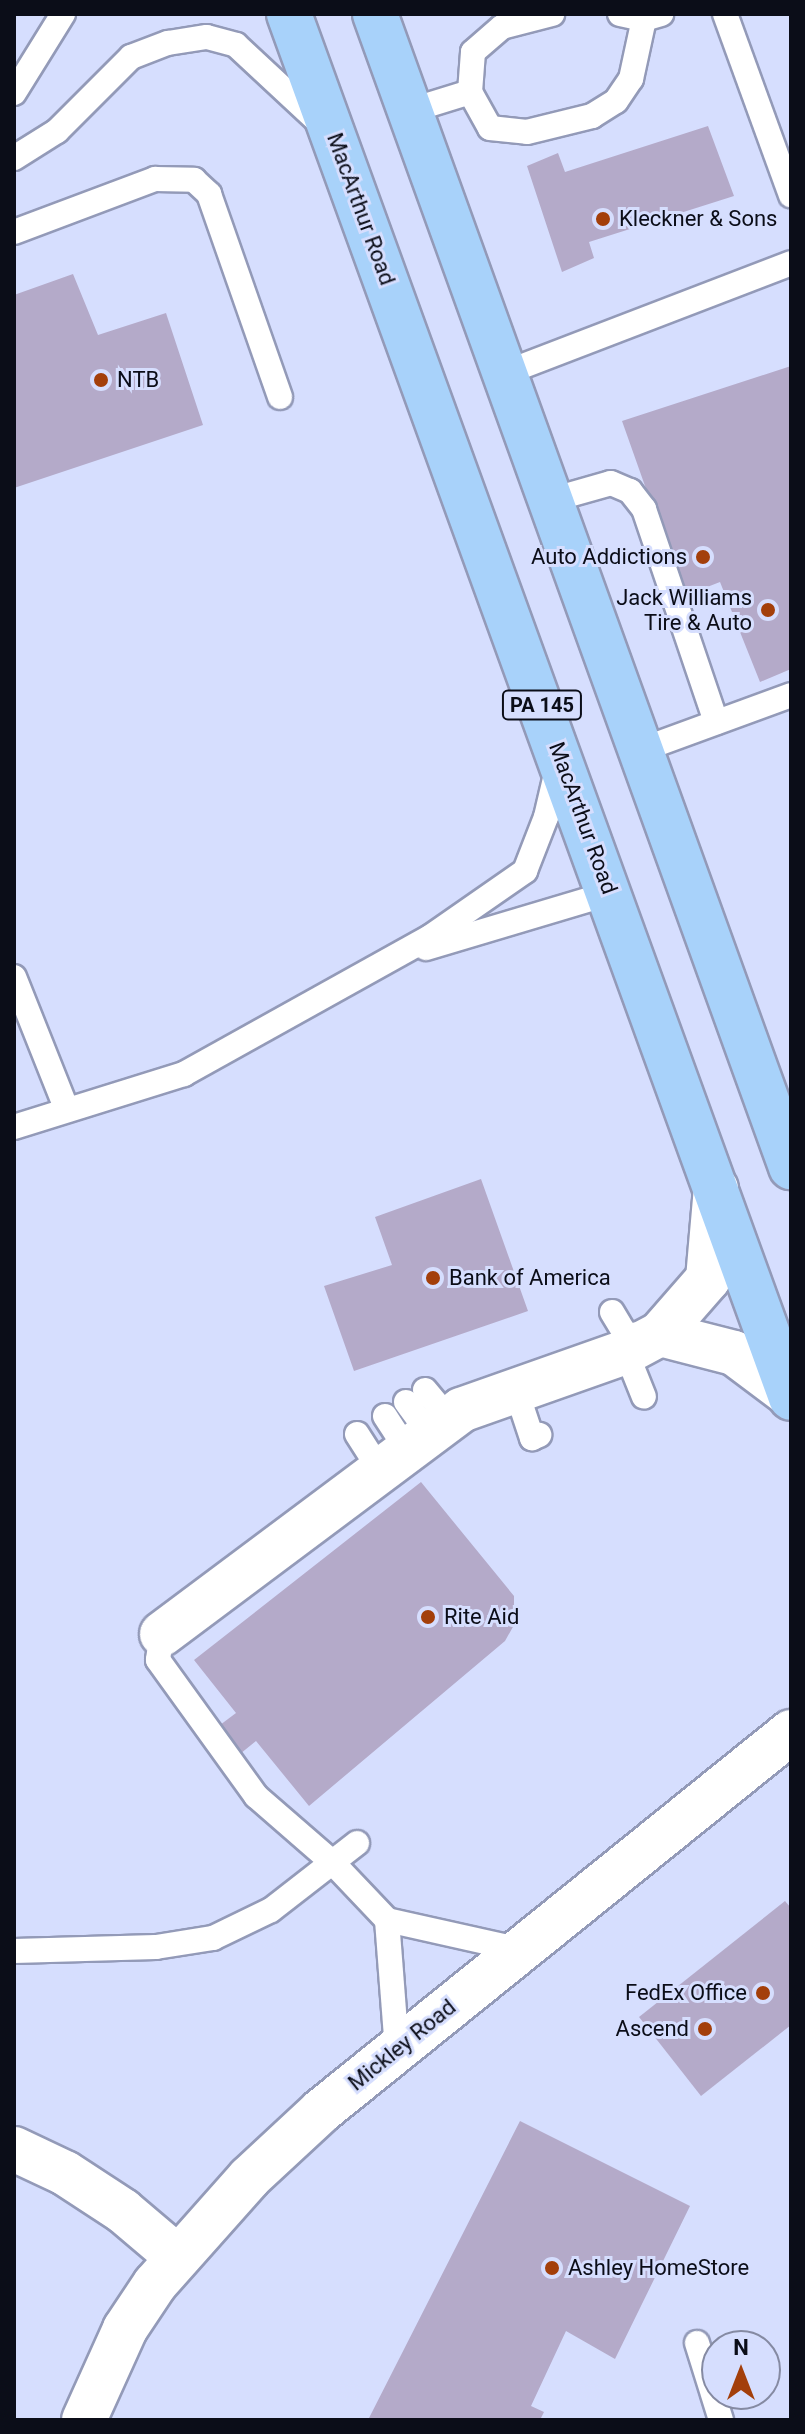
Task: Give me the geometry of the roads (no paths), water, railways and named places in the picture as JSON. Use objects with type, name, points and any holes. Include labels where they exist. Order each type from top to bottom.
[{"type":"highway","name":"MacArthur Road","points":[[289,14],[610,893],[790,1397]]},
{"type":"highway","name":"PA 145","points":[[385,16],[412,110],[791,1167]]},
{"type":"street","points":[[162,1634],[412,1426],[516,1390],[633,1332],[708,1279],[716,1188]]},
{"type":"street","points":[[633,1332],[734,1353],[790,1397]]},
{"type":"street","name":"Mickley Road","points":[[84,2420],[125,2329],[176,2256],[259,2169],[397,2049],[791,1732]]},
{"type":"street","points":[[14,2149],[65,2173],[123,2211],[176,2256]]},
{"type":"lane","points":[[14,93],[63,14]]},
{"type":"lane","points":[[552,14],[502,27],[473,52],[470,92],[490,128],[527,132],[592,116],[616,101],[631,79],[642,16]]},
{"type":"lane","points":[[725,14],[791,195]]},
{"type":"lane","points":[[14,158],[57,131],[131,57],[168,43],[207,37],[236,45],[334,137]]},
{"type":"lane","points":[[412,110],[470,92]]},
{"type":"lane","points":[[14,232],[155,179],[194,180],[209,194],[280,397]]},
{"type":"lane","points":[[505,373],[791,263]]},
{"type":"lane","points":[[551,500],[611,483],[630,491],[644,509],[716,722]]},
{"type":"lane","points":[[641,750],[791,695]]},
{"type":"lane","points":[[14,1127],[66,1108],[184,1074],[397,955],[525,871],[546,817],[560,755]]},
{"type":"lane","points":[[397,955],[610,893]]},
{"type":"lane","points":[[14,977],[66,1108]]},
{"type":"lane","points":[[633,1332],[644,1397]]},
{"type":"lane","points":[[516,1390],[532,1438],[539,1435]]},
{"type":"lane","points":[[357,1434],[412,1426]]},
{"type":"lane","points":[[162,1634],[158,1660],[256,1796],[333,1863],[387,1920],[521,1950]]},
{"type":"lane","points":[[14,1951],[156,1947],[213,1938],[271,1910],[357,1843]]},
{"type":"lane","points":[[387,1920],[397,2049]]},
{"type":"lane","points":[[697,2343],[721,2420]]},
{"type":"place","name":"Kleckner & Sons","points":[[603,219]]},
{"type":"place","name":"NTB","points":[[101,380]]},
{"type":"place","name":"Auto Addictions","points":[[703,557]]},
{"type":"place","name":"Jack Williams Tire & Auto","points":[[768,610]]},
{"type":"place","name":"Bank of America","points":[[433,1278]]},
{"type":"place","name":"Rite Aid","points":[[428,1617]]},
{"type":"place","name":"FedEx Office","points":[[763,1993]]},
{"type":"place","name":"Ascend","points":[[705,2029]]},
{"type":"place","name":"Ashley HomeStore","points":[[552,2268]]}]
